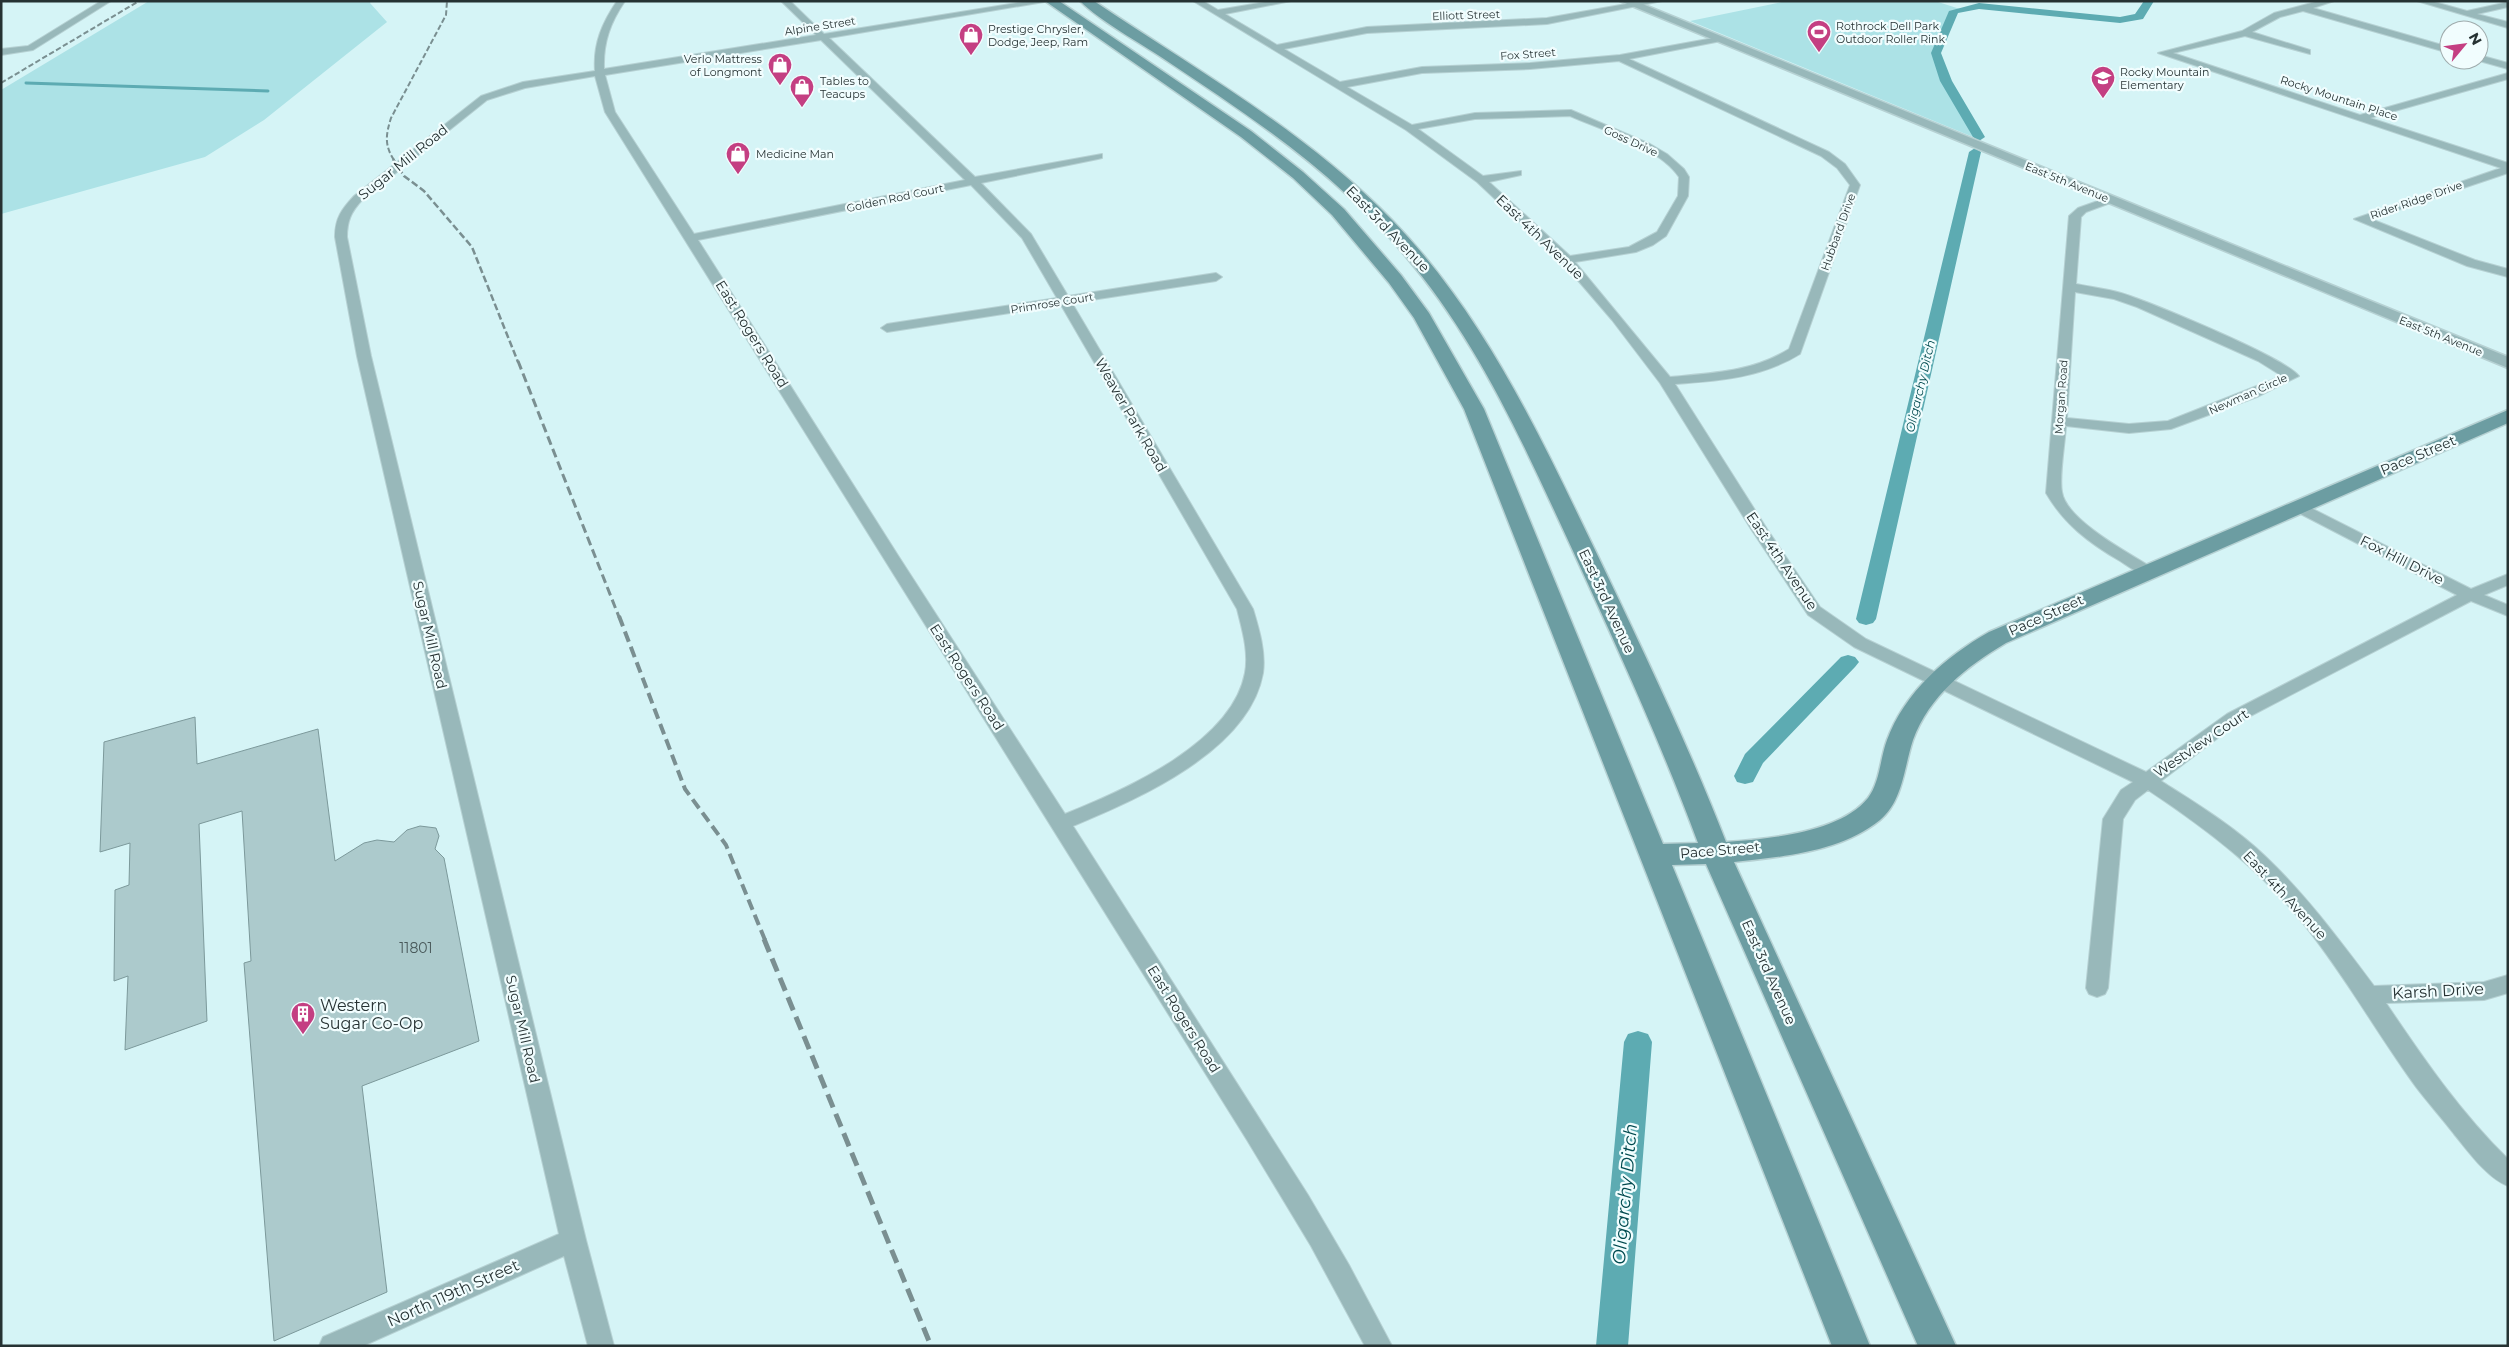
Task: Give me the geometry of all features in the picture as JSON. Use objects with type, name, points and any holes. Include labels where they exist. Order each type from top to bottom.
[{"type":"main road","name":"East 3rd Avenue","points":[[1051,1],[1221,116],[1284,163],[1358,233],[1423,317],[1474,409],[1571,646],[1851,1346]]},
{"type":"main road","name":"East 3rd Avenue","points":[[1086,1],[1275,129],[1320,163],[1386,223],[1439,285],[1496,372],[1546,471],[1616,618],[1700,810],[1715,851],[1937,1346]]},
{"type":"main road","name":"Pace Street","points":[[1653,855],[1784,844],[1823,836],[1858,821],[1872,812],[1887,789],[1901,738],[1919,704],[1939,681],[1960,662],[1996,637],[2508,416]]},
{"type":"street","points":[[1,52],[30,48],[108,1]]},
{"type":"street","name":"East Rogers Road","points":[[621,1],[601,38],[598,58],[598,73],[602,92],[610,112],[691,238],[905,582],[1062,823],[1272,1158],[1360,1308],[1379,1346]]},
{"type":"street","name":"Weaver Park Road","points":[[785,1],[974,182],[1027,236],[1067,301],[1245,609],[1253,634],[1254,674],[1244,704],[1229,725],[1202,748],[1146,784],[1062,823]]},
{"type":"street","name":"Alpine Street","points":[[598,73],[1046,1]]},
{"type":"street","name":"East 4th Avenue","points":[[1197,1],[1410,128],[1481,180],[1567,260],[1616,316],[1666,381],[1759,529],[1814,611],[1860,642],[2146,780],[2204,818],[2258,861],[2316,924],[2368,995],[2424,1078],[2475,1142],[2508,1175]]},
{"type":"street","points":[[1217,13],[1287,1]]},
{"type":"street","name":"Elliott Street","points":[[1274,48],[1367,30],[1501,25],[1581,16],[1630,3],[1658,1]]},
{"type":"street","points":[[2245,33],[2278,15],[2330,1]]},
{"type":"street","points":[[2421,1],[2508,25]]},
{"type":"street","name":"East 5th Avenue","points":[[1630,3],[2508,364]]},
{"type":"street","points":[[2467,14],[2508,4]]},
{"type":"street","points":[[2302,8],[2439,47]]},
{"type":"street","points":[[2245,33],[2307,52]]},
{"type":"street","name":"Rocky Mountain Place","points":[[2245,33],[2163,53],[2508,168]]},
{"type":"street","name":"Fox Street","points":[[1340,85],[1422,70],[1530,66],[1620,58],[1716,39]]},
{"type":"street","name":"Hubbard Drive","points":[[1620,58],[1652,75],[1825,154],[1841,166],[1855,185],[1795,350],[1763,368],[1744,374],[1666,381]]},
{"type":"street","points":[[2489,61],[2508,66]]},
{"type":"street","name":"Sugar Mill Road","points":[[598,73],[523,85],[484,98],[358,198],[346,213],[341,226],[341,237],[372,394],[573,1240],[601,1346]]},
{"type":"street","points":[[2360,118],[2508,76]]},
{"type":"street","name":"Goss Drive","points":[[1410,128],[1475,116],[1571,113],[1585,121],[1646,146],[1668,159],[1680,171],[1684,177],[1684,196],[1662,234],[1649,243],[1632,250],[1567,260]]},
{"type":"street","name":"Golden Rod Court","points":[[691,238],[1098,156]]},
{"type":"street","name":"Rider Ridge Drive","points":[[2508,168],[2360,219],[2471,263],[2508,273]]},
{"type":"street","points":[[1481,180],[1517,173]]},
{"type":"street","name":"Morgan Road","points":[[2109,200],[2082,210],[2076,216],[2054,493],[2062,510],[2078,528],[2147,571]]},
{"type":"street","name":"Primrose Court","points":[[888,328],[1216,278]]},
{"type":"street","name":"Newman Circle","points":[[2060,421],[2130,430],[2159,428],[2252,394],[2292,376],[2263,358],[2141,304],[2117,296],[2070,287]]},
{"type":"street","name":"Fox Hill Drive","points":[[2298,506],[2470,595],[2508,611]]},
{"type":"street","name":"Westview Court","points":[[2098,988],[2113,819],[2128,795],[2232,718],[2470,595],[2508,579]]},
{"type":"street","name":"Karsh Drive","points":[[2368,995],[2484,991],[2508,984]]},
{"type":"street","name":"North 119th Street","points":[[332,1346],[573,1240]]},
{"type":"shaded area","points":[[149,1],[371,1],[370,3],[387,22],[264,120],[205,157],[1,214],[1,90]]},
{"type":"shaded area","points":[[1787,1],[1935,1],[1960,9],[1954,11],[1936,53],[1946,81],[1978,139],[1690,21]]},
{"type":"building","name":"Western Sugar Co-Op","points":[[195,717],[197,764],[318,729],[335,861],[364,843],[377,840],[394,842],[407,830],[420,826],[436,828],[439,836],[435,849],[444,858],[479,1041],[362,1086],[387,1292],[274,1341],[244,963],[251,961],[242,811],[199,824],[207,1021],[125,1050],[128,976],[114,981],[115,890],[129,885],[130,843],[100,852],[104,742]]},
{"type":"waterway","name":"Oligarchy Ditch","points":[[1979,137],[1946,81],[1936,53],[1954,11],[1979,6],[2120,20],[2139,17],[2149,1]]},
{"type":"waterway","points":[[26,83],[268,91]]},
{"type":"waterway","name":"Oligarchy Ditch","points":[[1866,619],[1975,152]]},
{"type":"waterway","name":"Oligarchy Ditch","points":[[1745,776],[1753,759],[1848,662]]},
{"type":"waterway","name":"Oligarchy Ditch","points":[[1612,1346],[1638,1042]]},
{"type":"railway","points":[[1,83],[139,1]]},
{"type":"railway","points":[[394,160],[387,144],[391,118],[446,15],[447,1]]},
{"type":"railway","points":[[393,159],[404,176],[424,191],[472,247],[518,362]]},
{"type":"railway","points":[[518,361],[619,617]]},
{"type":"railway","points":[[619,616],[685,789],[726,845],[765,940]]},
{"type":"railway","points":[[764,939],[931,1346]]},
{"type":"place","name":"Rothrock Dell Park Outdoor Roller Rink","points":[[1819,53]]},
{"type":"place","name":"Prestige Chrysler, Dodge, Jeep, Ram","points":[[971,56]]},
{"type":"place","name":"Verlo Mattress of Longmont","points":[[780,86]]},
{"type":"place","name":"Rocky Mountain Elementary","points":[[2103,99]]},
{"type":"place","name":"Tables to Teacups","points":[[802,108]]},
{"type":"place","name":"Medicine Man","points":[[738,175]]},
{"type":"place","name":"Western Sugar Co-Op","points":[[303,1035]]}]
